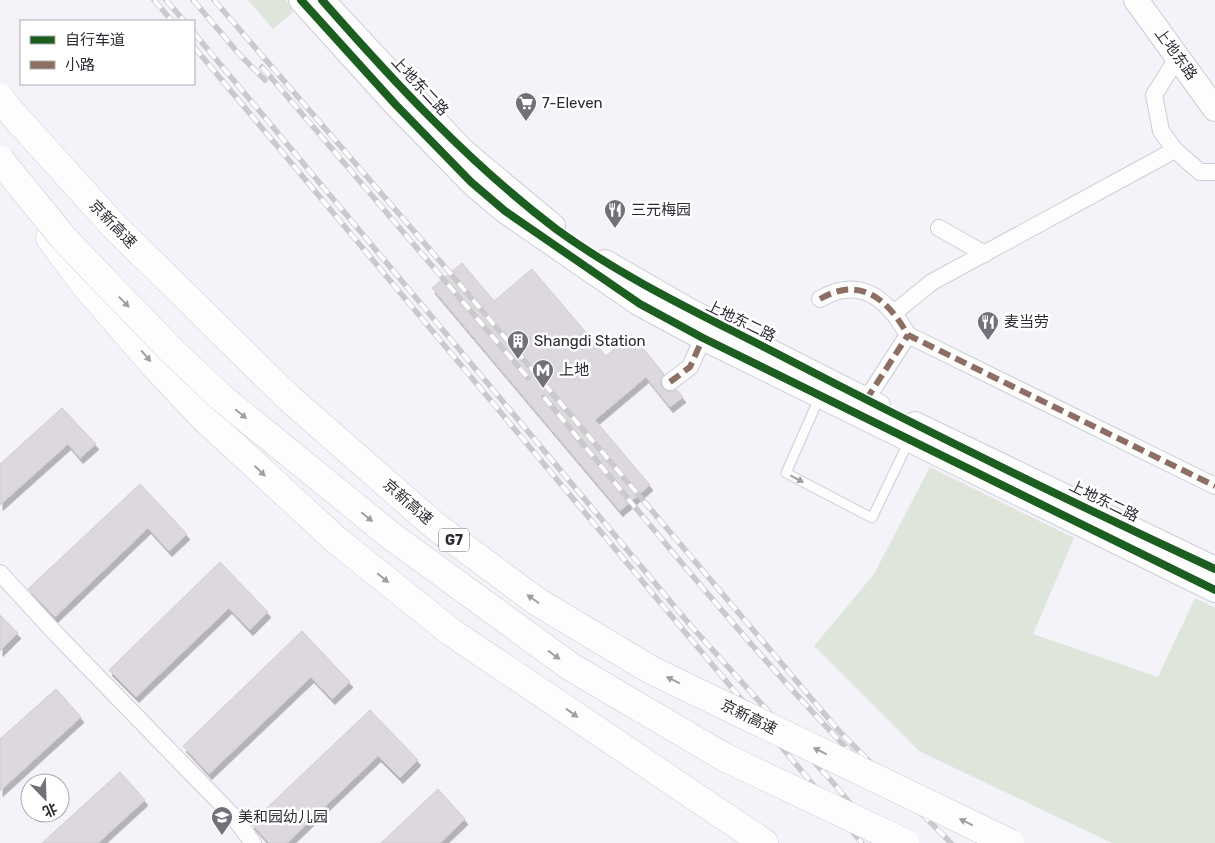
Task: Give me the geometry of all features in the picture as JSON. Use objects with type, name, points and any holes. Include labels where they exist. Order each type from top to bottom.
[{"type":"highway","name":"京新高速","points":[[0,98],[10,112],[113,225],[289,398],[434,525],[536,601],[651,670],[1010,843]]},
{"type":"highway","name":"G7","points":[[0,160],[65,240],[172,351],[223,399],[390,534],[570,667],[724,757],[905,843]]},
{"type":"highway","points":[[0,164],[84,284],[156,367],[204,418],[313,520],[451,632],[764,843]]},
{"type":"street","name":"上地东二路","points":[[301,0],[390,99],[471,182],[505,211],[640,304],[703,338],[824,388],[866,400],[913,433],[1215,569]]},
{"type":"street","name":"上地东二路","points":[[322,0],[463,151],[556,229],[594,256],[824,388],[1215,590]]},
{"type":"street","name":"上地东路","points":[[1136,0],[1215,109]]},
{"type":"street","points":[[1178,57],[1154,95],[1160,131],[1175,150],[1200,172],[1215,172]]},
{"type":"street","points":[[895,312],[932,282],[1175,150]]},
{"type":"street","points":[[939,228],[985,254]]},
{"type":"street","points":[[820,299],[835,290],[867,290],[895,312],[908,335],[1215,486]]},
{"type":"street","points":[[866,400],[908,335]]},
{"type":"street","points":[[670,382],[690,367],[703,338]]},
{"type":"street","points":[[0,573],[56,635],[233,816],[253,843]]},
{"type":"lane","points":[[824,388],[786,473],[872,518],[913,433]]},
{"type":"shaded area","points":[[248,0],[286,0],[293,12],[273,29]]},
{"type":"shaded area","points":[[930,467],[1074,538],[1033,634],[1158,677],[1195,598],[1215,608],[1215,843],[1112,843],[919,751],[814,646],[874,574]]},
{"type":"building","points":[[462,263],[494,301],[532,269],[606,356],[632,335],[664,374],[660,383],[662,388],[671,392],[677,390],[683,397],[670,407],[646,377],[595,420],[650,485],[620,511],[432,288]]},
{"type":"building","points":[[62,408],[96,444],[80,458],[68,444],[0,505],[0,464]]},
{"type":"building","points":[[140,484],[187,534],[169,551],[148,528],[55,617],[28,589]]},
{"type":"building","points":[[220,562],[268,612],[250,630],[229,608],[136,697],[109,670]]},
{"type":"building","points":[[0,615],[18,633],[0,651]]},
{"type":"building","points":[[302,631],[350,682],[332,699],[311,677],[209,774],[183,746]]},
{"type":"building","points":[[56,689],[81,717],[0,791],[0,739]]},
{"type":"building","points":[[370,710],[418,760],[400,778],[378,756],[287,843],[269,843],[251,823]]},
{"type":"building","points":[[120,772],[145,800],[98,843],[42,843],[64,823],[70,823],[70,818]]},
{"type":"building","points":[[438,789],[465,819],[440,843],[381,843]]},
{"type":"railway","points":[[154,0],[171,20]]},
{"type":"railway","points":[[166,0],[183,20]]},
{"type":"railway","points":[[193,0],[239,54],[265,80]]},
{"type":"railway","points":[[214,0],[451,274],[839,731],[951,843]]},
{"type":"railway","points":[[195,34],[691,626],[835,785],[883,843]]},
{"type":"railway","points":[[195,48],[862,843]]},
{"type":"railway","points":[[262,67],[528,378]]},
{"type":"railway","points":[[544,397],[712,599],[844,746],[890,792]]},
{"type":"marked path","points":[[820,299],[835,292],[848,290],[861,291],[872,295],[892,311],[908,335],[1215,486]]},
{"type":"marked path","points":[[866,400],[908,335]]},
{"type":"marked path","points":[[670,382],[690,367],[703,338]]},
{"type":"cycle path","points":[[301,0],[396,105],[471,182],[505,211],[640,304],[703,338],[1215,590]]},
{"type":"cycle path","points":[[322,0],[433,120],[493,177],[556,229],[607,263],[685,307],[877,405],[1046,489],[1215,569]]},
{"type":"place","name":"7-Eleven","points":[[526,122]]},
{"type":"place","name":"三元梅园","points":[[615,229]]},
{"type":"place","name":"麦当劳","points":[[988,341]]},
{"type":"place","name":"Shangdi Station","points":[[518,360]]},
{"type":"place","name":"上地","points":[[543,389]]},
{"type":"place","name":"美和园幼儿园","points":[[222,836]]}]
